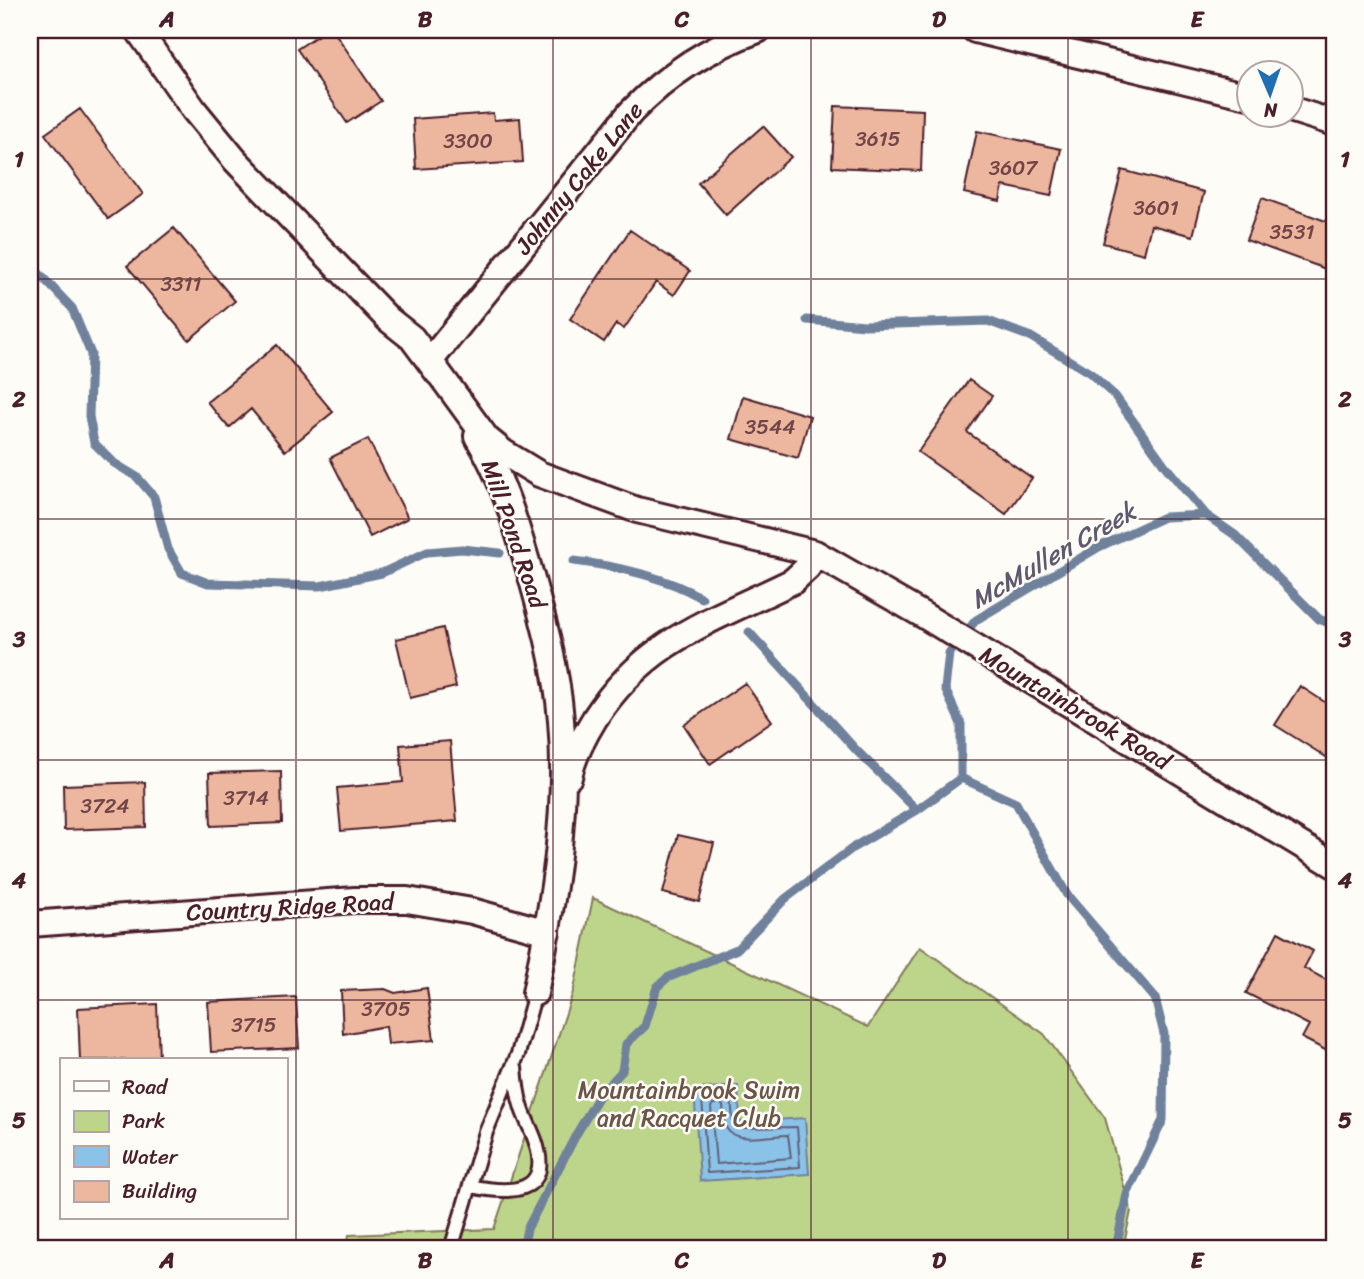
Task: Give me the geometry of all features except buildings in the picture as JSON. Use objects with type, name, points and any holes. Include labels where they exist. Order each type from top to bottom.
[{"type":"street","name":"Mill Pond Road","points":[[138,30],[194,110],[235,160],[388,319],[412,338],[430,361],[486,450],[501,481],[549,640],[561,716],[562,814],[557,876],[535,993]]},
{"type":"street","name":"Johnny Cake Lane","points":[[430,361],[631,112],[685,66],[709,51],[758,30]]},
{"type":"street","points":[[975,30],[1234,93]]},
{"type":"street","points":[[1304,113],[1334,123]]},
{"type":"street","name":"Mountainbrook Road","points":[[430,361],[487,439],[539,474],[637,510],[815,553],[923,615],[1334,865]]},
{"type":"street","points":[[562,814],[570,771],[584,734],[608,698],[641,663],[679,635],[793,581],[808,567],[815,553]]},
{"type":"street","name":"Country Ridge Road","points":[[30,925],[355,900],[407,900],[472,911],[547,932]]},
{"type":"lane","points":[[451,1249],[486,1132],[515,1064],[535,993]]},
{"type":"lane","points":[[470,1186],[497,1191],[523,1189],[532,1181],[537,1171],[536,1142],[521,1105],[515,1064]]},
{"type":"green space","name":"Mountainbrook Swim and Racquet Club","points":[[593,898],[868,1027],[920,947],[1044,1034],[1105,1118],[1131,1211],[1123,1249],[346,1249],[349,1235],[494,1229],[574,989]]},
{"type":"water","points":[[738,1086],[740,1122],[805,1118],[809,1174],[700,1181],[694,1089]]},
{"type":"waterway","points":[[30,264],[72,308],[91,354],[89,416],[94,443],[114,463],[137,477],[154,497],[168,549],[182,573],[208,583],[320,586],[382,573],[427,552],[462,549],[500,553]]},
{"type":"waterway","points":[[807,320],[865,325],[988,321],[1031,337],[1090,373],[1115,396],[1166,467],[1206,515],[1235,535],[1319,619],[1334,625]]},
{"type":"waterway","name":"McMullen Creek","points":[[961,778],[961,724],[945,689],[949,653],[976,620],[1099,547],[1164,517],[1206,515]]},
{"type":"waterway","points":[[574,561],[640,574],[672,584],[702,598]]},
{"type":"waterway","points":[[749,632],[857,751],[917,810]]},
{"type":"waterway","name":"McMullen Creek","points":[[961,778],[1016,803],[1067,895],[1155,998],[1164,1034],[1163,1120],[1127,1194],[1116,1249]]},
{"type":"waterway","points":[[523,1249],[527,1229],[577,1133],[599,1096],[622,1071],[626,1044],[645,1026],[657,987],[667,978],[737,949],[785,899],[854,847],[917,810],[961,778]]}]
